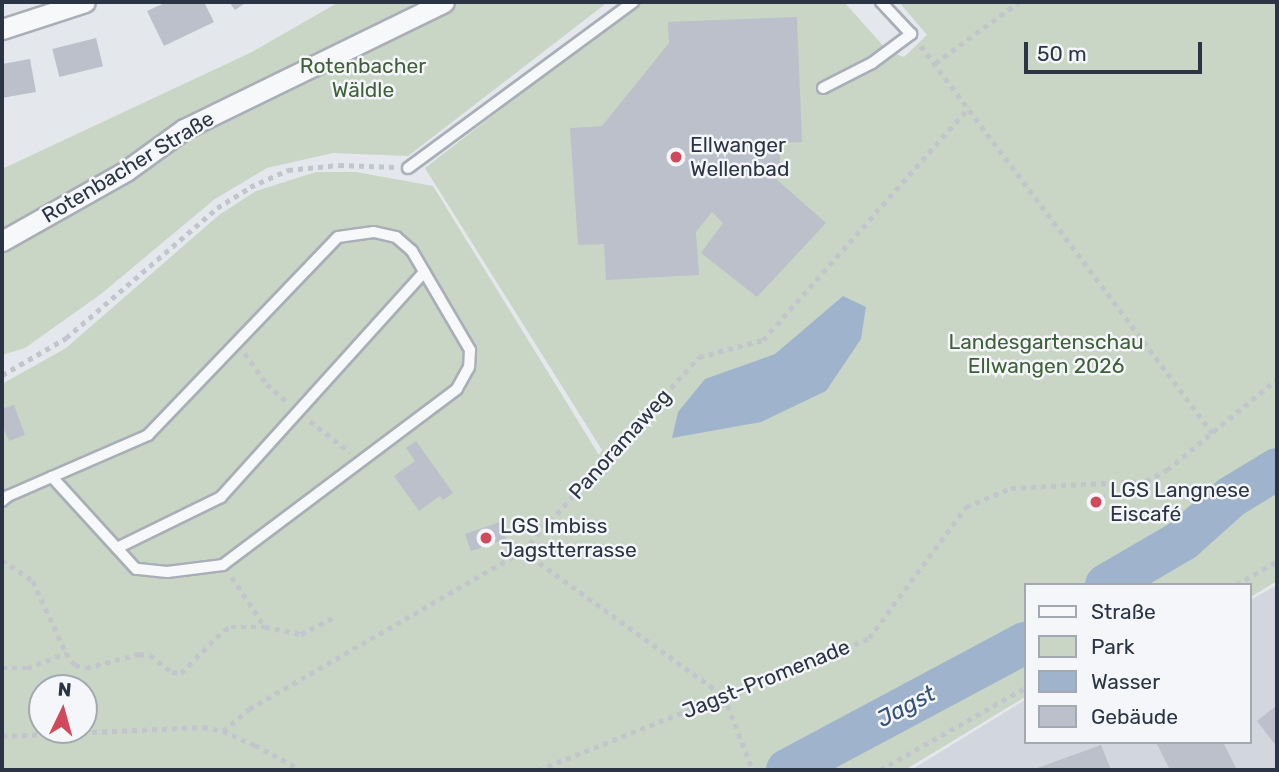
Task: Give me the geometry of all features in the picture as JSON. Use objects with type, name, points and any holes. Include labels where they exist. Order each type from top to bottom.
[{"type":"street","points":[[2,29],[85,2]]},
{"type":"street","name":"Rotenbacher Straße","points":[[2,241],[126,171],[184,129],[444,2]]},
{"type":"lane","points":[[408,168],[633,2]]},
{"type":"lane","points":[[823,88],[872,63],[911,34],[881,2]]},
{"type":"lane","points":[[2,501],[52,477],[148,435],[338,237],[374,232],[396,237],[412,251],[470,350],[469,367],[457,389],[223,565],[167,572],[136,569],[52,477]]},
{"type":"lane","points":[[117,548],[221,497],[424,272]]},
{"type":"path","points":[[935,63],[1019,2]]},
{"type":"path","points":[[911,34],[969,107],[1213,433]]},
{"type":"path","name":"Panoramaweg","points":[[223,731],[249,709],[523,551],[699,357],[763,340],[969,107]]},
{"type":"path","points":[[2,375],[66,338],[217,208],[250,187],[288,170],[339,165],[408,168]]},
{"type":"path","name":"Jagst-Promenade","points":[[538,770],[869,638],[966,507],[1011,488],[1146,481],[1167,470],[1277,379]]},
{"type":"path","points":[[523,551],[724,696],[753,770]]},
{"type":"path","points":[[2,560],[33,581],[66,653],[75,665],[86,668],[139,654],[150,655],[172,673],[181,673],[224,630],[265,627],[301,634],[334,617]]},
{"type":"path","points":[[1239,583],[1277,561]]},
{"type":"path","points":[[223,565],[265,627]]},
{"type":"path","points":[[2,668],[27,668],[66,653]]},
{"type":"path","points":[[880,770],[1024,689]]},
{"type":"path","points":[[2,736],[203,727],[223,731],[302,770]]},
{"type":"shaded area","points":[[1277,585],[1277,770],[911,770],[1024,701],[1024,744],[1251,744],[1251,600]]},
{"type":"green space","name":"Rotenbacher Wäldle","points":[[339,2],[608,2],[408,156],[333,153],[267,168],[215,199],[101,294],[25,348],[2,355],[2,169],[252,52]]},
{"type":"green space","name":"Landesgartenschau Ellwangen 2026","points":[[640,2],[844,2],[888,51],[904,57],[927,35],[899,2],[1277,2],[1277,581],[1251,597],[1251,583],[1024,583],[1024,698],[905,770],[2,770],[2,384],[66,348],[219,215],[256,191],[316,172],[356,172],[433,186],[599,455],[602,450],[425,168]]},
{"type":"water","points":[[843,296],[866,307],[861,339],[826,391],[761,422],[672,438],[678,412],[705,379],[775,354]]},
{"type":"building","points":[[167,2],[204,2],[214,22],[164,46],[147,11]]},
{"type":"building","points":[[229,2],[247,2],[235,10]]},
{"type":"building","name":"Ellwanger Wellenbad","points":[[797,17],[802,142],[780,143],[780,171],[775,178],[826,223],[757,297],[701,253],[723,223],[712,212],[696,232],[699,275],[606,280],[604,244],[578,245],[570,128],[602,126],[669,43],[668,22]]},
{"type":"building","points":[[96,38],[103,66],[59,77],[52,49]]},
{"type":"building","points":[[30,59],[36,92],[2,98],[2,64]]},
{"type":"building","points":[[14,405],[25,435],[9,441],[2,425],[2,409]]},
{"type":"building","points":[[416,441],[453,493],[443,500],[440,496],[419,511],[394,476],[415,461],[406,448]]},
{"type":"building","name":"LGS Langnese Eiscafé","points":[[1088,495],[1105,495],[1105,508],[1088,508]]},
{"type":"building","name":"LGS Imbiss Jagstterrasse","points":[[500,522],[506,539],[471,551],[465,534]]},
{"type":"building","points":[[1277,705],[1277,747],[1257,721]]},
{"type":"building","points":[[1157,744],[1224,744],[1237,770],[1170,770]]},
{"type":"building","points":[[1101,745],[1111,770],[1032,770]]},
{"type":"waterway","name":"Jagst","points":[[1109,583],[1183,540],[1231,497],[1277,469]]},
{"type":"waterway","name":"Jagst","points":[[787,770],[1024,644]]},
{"type":"place","name":"Ellwanger Wellenbad","points":[[676,157]]},
{"type":"place","name":"LGS Langnese Eiscafé","points":[[1096,502]]},
{"type":"place","name":"LGS Imbiss Jagstterrasse","points":[[486,538]]}]
